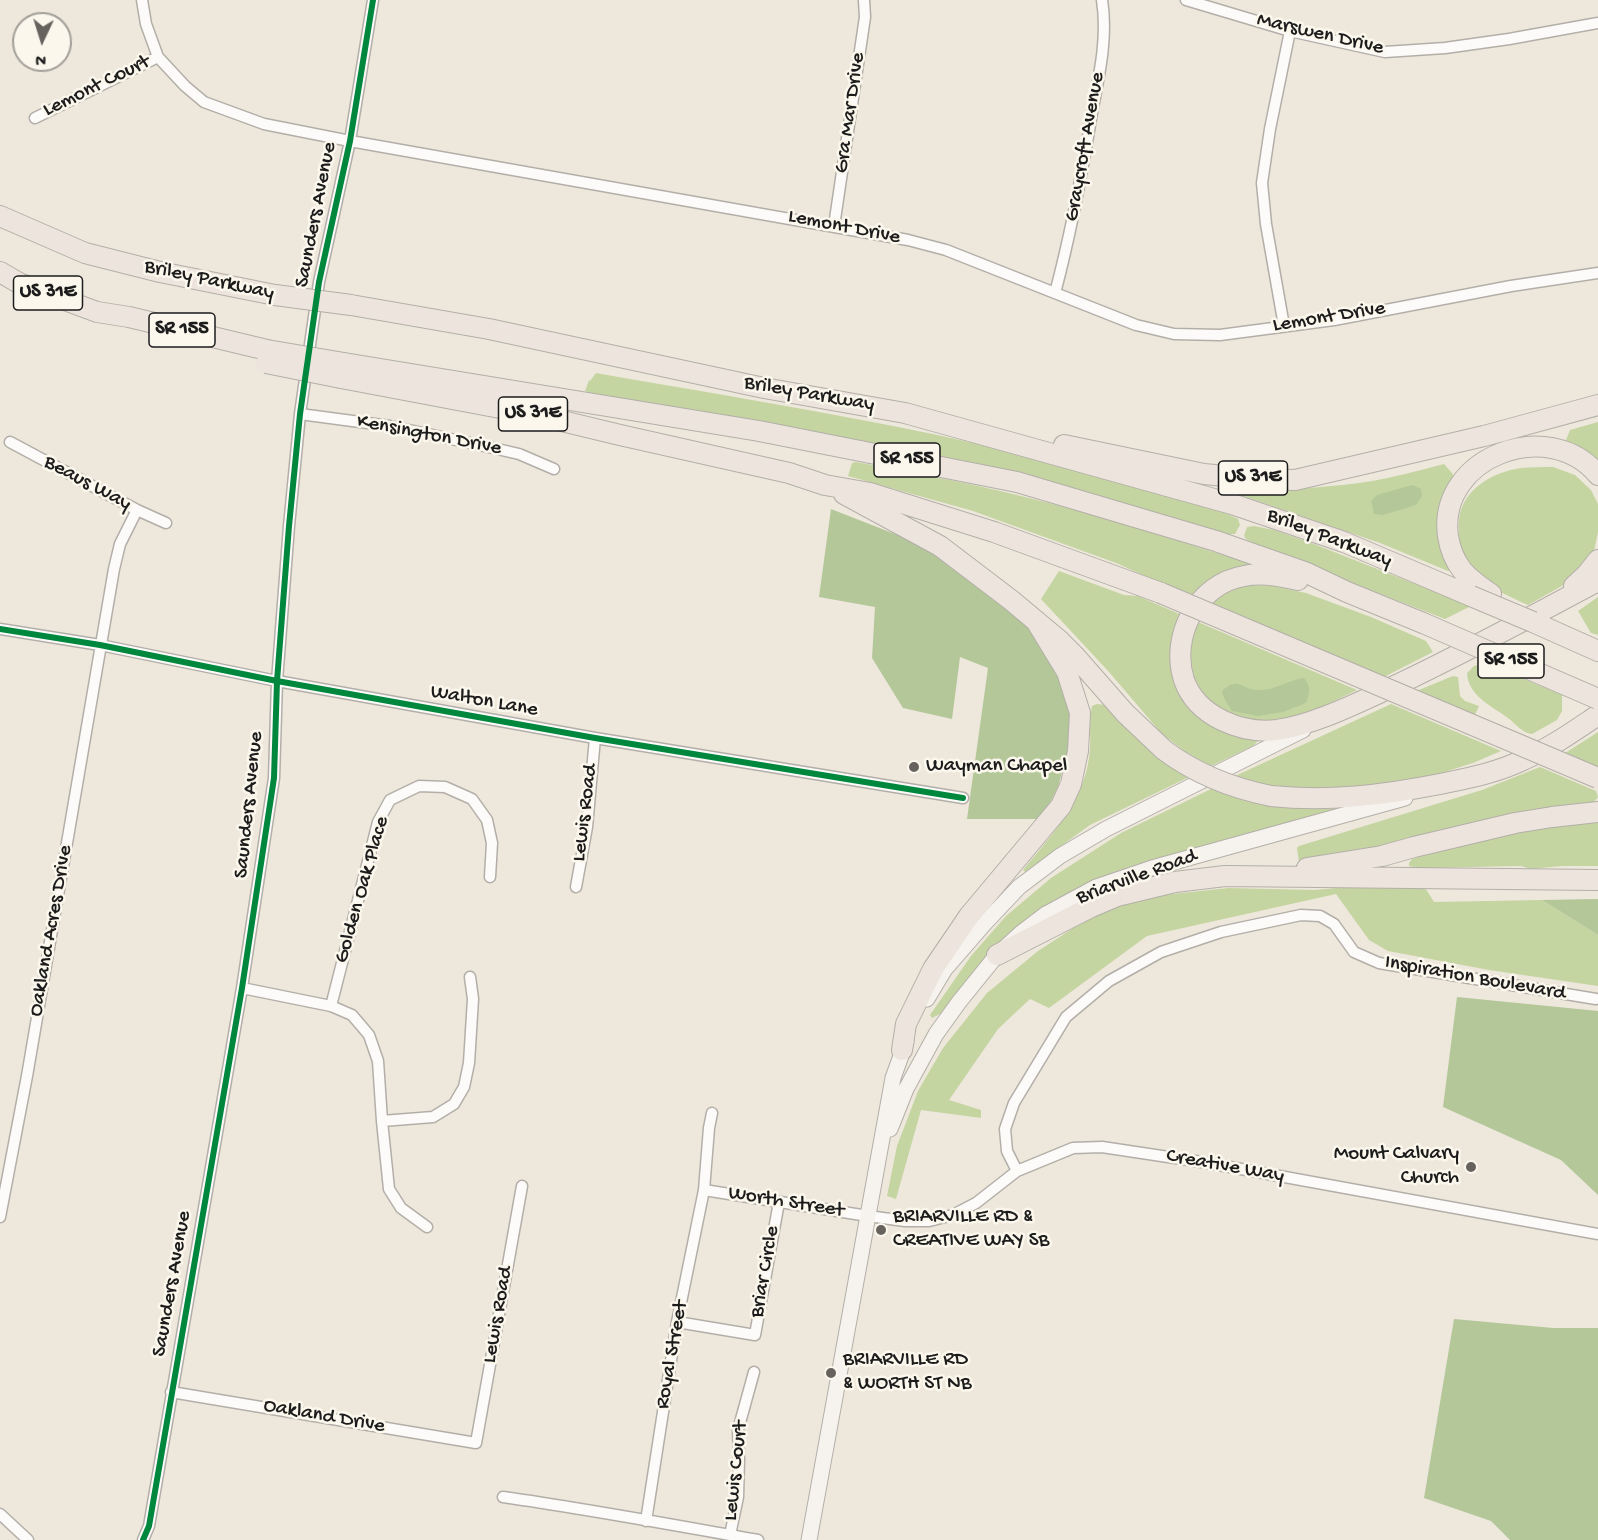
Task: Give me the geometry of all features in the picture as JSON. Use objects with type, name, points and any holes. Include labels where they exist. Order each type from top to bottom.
[{"type":"highway","name":"Briley Parkway","points":[[0,216],[86,253],[160,272],[275,295],[351,305],[489,329],[764,388],[905,412],[1232,504],[1344,542],[1481,595]]},
{"type":"highway","name":"US 31E","points":[[0,272],[19,283],[97,312],[267,357],[343,370],[789,473],[825,485],[940,546],[1036,621],[1075,656],[1125,713],[1164,750],[1195,770],[1234,787],[1271,796],[1325,798],[1397,793],[1487,774],[1524,760],[1561,740],[1598,715]]},
{"type":"highway","name":"Briley Parkway","points":[[343,370],[759,431],[1017,482],[1216,541],[1307,573],[1598,699]]},
{"type":"highway","name":"US 31E","points":[[905,412],[1204,474],[1295,480],[1484,436],[1598,405]]},
{"type":"highway","points":[[1481,595],[1457,563],[1448,534],[1447,522],[1452,502],[1470,473],[1486,460],[1505,452],[1518,448],[1543,446],[1567,451],[1586,463],[1598,475]]},
{"type":"highway","points":[[825,485],[870,493],[934,513],[1161,593],[1598,778]]},
{"type":"highway","points":[[1549,607],[1587,574],[1598,560]]},
{"type":"highway","points":[[1347,592],[1285,576],[1245,575],[1226,581],[1199,602],[1184,630],[1180,662],[1188,690],[1203,707],[1224,722],[1246,729],[1265,731],[1292,727],[1346,708],[1434,667],[1598,581]]},
{"type":"highway","name":"SR 155","points":[[1481,595],[1533,622],[1598,651]]},
{"type":"highway","points":[[902,1050],[906,1024],[933,969],[969,916],[1061,806],[1071,784],[1078,751],[1080,713],[1067,672],[1036,621]]},
{"type":"highway","points":[[1254,877],[1382,856],[1552,817],[1598,812]]},
{"type":"highway","points":[[997,955],[1117,896],[1201,878],[1225,876],[1598,880]]},
{"type":"main road","name":"Briarville Road","points":[[809,1540],[892,1078],[922,1007],[945,969],[1019,887],[1060,856],[1106,829],[1346,708]]},
{"type":"main road","name":"Briarville Road","points":[[878,1159],[906,1089],[936,1034],[997,955],[1046,914],[1096,887],[1152,868],[1487,774]]},
{"type":"street","name":"Lemont Drive","points":[[142,0],[146,24],[158,57],[185,86],[204,102],[264,124],[908,240],[946,250],[1136,325],[1174,334],[1220,335],[1334,320],[1510,286],[1598,273]]},
{"type":"street","name":"Saunders Avenue","points":[[143,1540],[149,1526],[242,988],[274,778],[277,681],[300,414],[320,282],[350,141],[373,0]]},
{"type":"street","name":"Gra Mar Drive","points":[[834,226],[865,17],[864,0]]},
{"type":"street","name":"Graycroft Avenue","points":[[1056,293],[1071,232],[1102,55],[1105,17],[1102,0]]},
{"type":"street","name":"Marswen Drive","points":[[1186,0],[1290,31],[1385,52],[1445,48],[1598,23]]},
{"type":"street","points":[[1284,326],[1266,224],[1262,183],[1270,129],[1290,31]]},
{"type":"street","name":"Lemont Court","points":[[35,118],[158,57]]},
{"type":"street","name":"Kensington Drive","points":[[300,414],[390,426],[484,446],[519,454],[554,469]]},
{"type":"street","name":"Beaus Way","points":[[10,442],[166,524]]},
{"type":"street","name":"Oakland Acres Drive","points":[[0,1217],[27,1076],[114,569],[120,544],[137,510]]},
{"type":"street","name":"Walton Lane","points":[[0,629],[100,645],[277,681],[596,738],[963,798]]},
{"type":"street","name":"Lewis Road","points":[[576,887],[586,827],[596,738]]},
{"type":"street","name":"Golden Oak Place","points":[[331,1006],[378,822],[390,800],[419,786],[445,787],[472,799],[487,820],[492,843],[490,877]]},
{"type":"street","name":"Inspiration Boulevard","points":[[1017,1171],[1007,1151],[1005,1129],[1014,1102],[1066,1017],[1109,981],[1161,952],[1221,932],[1301,915],[1320,916],[1334,924],[1354,952],[1379,963],[1596,999]]},
{"type":"street","points":[[382,1121],[433,1117],[454,1104],[464,1088],[469,1063],[473,999],[470,977]]},
{"type":"street","points":[[242,988],[331,1006],[352,1015],[369,1035],[378,1061],[389,1190],[401,1208],[427,1227]]},
{"type":"street","name":"Royal Street","points":[[646,1521],[677,1322],[704,1190],[712,1113]]},
{"type":"street","name":"Creative Way","points":[[868,1216],[905,1221],[929,1221],[953,1215],[976,1203],[1017,1171],[1073,1148],[1102,1147],[1209,1163],[1598,1234]]},
{"type":"street","name":"Lewis Road","points":[[476,1443],[522,1186]]},
{"type":"street","name":"Worth Street","points":[[704,1190],[868,1216]]},
{"type":"street","name":"Briar Circle","points":[[677,1322],[755,1335],[779,1202]]},
{"type":"street","name":"Lewis Court","points":[[730,1535],[738,1497],[738,1430],[754,1372]]},
{"type":"street","name":"Oakland Drive","points":[[171,1392],[476,1443]]},
{"type":"street","points":[[503,1497],[758,1540]]},
{"type":"street","points":[[0,1514],[28,1540]]},
{"type":"green space","points":[[596,373],[843,416],[1026,455],[1183,497],[1238,519],[1240,525],[1235,534],[1225,534],[594,397],[585,391],[589,380]]},
{"type":"green space","points":[[1598,422],[1598,466],[1571,449],[1566,440],[1570,430]]},
{"type":"green space","points":[[852,463],[957,481],[1048,503],[1258,566],[1196,599],[1116,563],[973,511],[848,476]]},
{"type":"green space","points":[[1444,464],[1456,481],[1454,571],[1448,571],[1380,543],[1220,488],[1315,488],[1353,484]]},
{"type":"green space","points":[[1553,467],[1575,475],[1591,490],[1598,504],[1598,532],[1594,551],[1576,578],[1528,605],[1492,587],[1473,572],[1462,549],[1459,520],[1466,499],[1490,478],[1521,468]]},
{"type":"green space","points":[[1412,485],[1421,489],[1422,496],[1416,505],[1383,515],[1374,514],[1371,501],[1377,495]]},
{"type":"green space","points":[[831,509],[946,554],[999,596],[1038,636],[1056,666],[1071,706],[1068,749],[1058,787],[1042,819],[967,819],[988,668],[960,657],[952,719],[903,708],[872,658],[875,607],[819,597]]},
{"type":"green space","points":[[1247,527],[1274,530],[1314,544],[1471,606],[1445,619],[1259,547],[1244,536]]},
{"type":"green space","points":[[1059,571],[1124,595],[1138,596],[1184,616],[1180,682],[1258,741],[1253,746],[1211,766],[1186,752],[1162,734],[1109,672],[1041,599]]},
{"type":"green space","points":[[1251,585],[1273,586],[1306,593],[1371,617],[1426,641],[1433,652],[1382,678],[1208,604],[1228,592]]},
{"type":"green space","points":[[1598,597],[1598,635],[1591,633],[1578,611]]},
{"type":"green space","points":[[1198,622],[1357,690],[1297,719],[1253,724],[1214,707],[1203,694],[1194,677],[1190,645],[1192,632]]},
{"type":"green space","points":[[1486,663],[1562,695],[1562,711],[1557,720],[1532,734],[1528,733],[1482,700],[1468,681],[1467,673],[1474,666]]},
{"type":"green space","points":[[1453,676],[1458,677],[1460,696],[1465,701],[1479,706],[1474,717],[1414,692]]},
{"type":"green space","points":[[1304,678],[1309,690],[1306,703],[1283,712],[1258,716],[1232,711],[1222,691],[1232,684],[1263,690]]},
{"type":"green space","points":[[1391,704],[1501,751],[1473,763],[1422,779],[1338,792],[1279,789],[1235,776]]},
{"type":"green space","points":[[1106,705],[1189,777],[1090,825],[1025,872],[1023,870],[1064,818],[1080,789],[1089,758],[1092,706]]},
{"type":"green space","points":[[1598,732],[1598,770],[1562,755]]},
{"type":"green space","points":[[1540,767],[1596,791],[1598,797],[1592,804],[1359,855],[1299,862],[1297,848],[1299,846],[1482,790]]},
{"type":"green space","points":[[1213,788],[1241,799],[1269,805],[1340,809],[1133,869],[978,968],[940,1014],[932,1018],[930,1015],[971,956],[1006,916],[1051,878],[1121,833]]},
{"type":"green space","points":[[1598,818],[1598,866],[1531,869],[1521,866],[1420,868],[1409,866],[1412,859],[1506,834]]},
{"type":"green space","points":[[1424,886],[1434,902],[1542,900],[1598,935],[1598,986],[1489,970],[1388,951],[1369,940],[1336,894],[1147,936],[1049,1008],[1030,999],[998,1029],[949,1100],[981,1110],[981,1118],[921,1110],[896,1199],[887,1196],[897,1146],[918,1091],[943,1048],[987,993],[1038,951],[1081,923],[1118,906],[1163,895],[1228,888],[1314,890]]},
{"type":"green space","points":[[1598,899],[1598,935],[1542,900]]},
{"type":"green space","points":[[1457,997],[1598,1011],[1598,1195],[1561,1160],[1443,1107]]},
{"type":"green space","points":[[1454,1319],[1553,1328],[1598,1328],[1598,1540],[1510,1540],[1491,1521],[1424,1498]]},
{"type":"cycle path","points":[[143,1540],[149,1526],[242,988],[274,778],[277,681],[300,414],[319,282],[350,141],[373,0]]},
{"type":"cycle path","points":[[0,629],[100,645],[277,681],[595,738],[963,798]]},
{"type":"place","name":"Wayman Chapel","points":[[914,767]]},
{"type":"place","name":"Mount Calvary Church","points":[[1471,1167]]},
{"type":"place","name":"BRIARVILLE RD & CREATIVE WAY SB","points":[[881,1230]]},
{"type":"place","name":"BRIARVILLE RD & WORTH ST NB","points":[[831,1373]]}]
